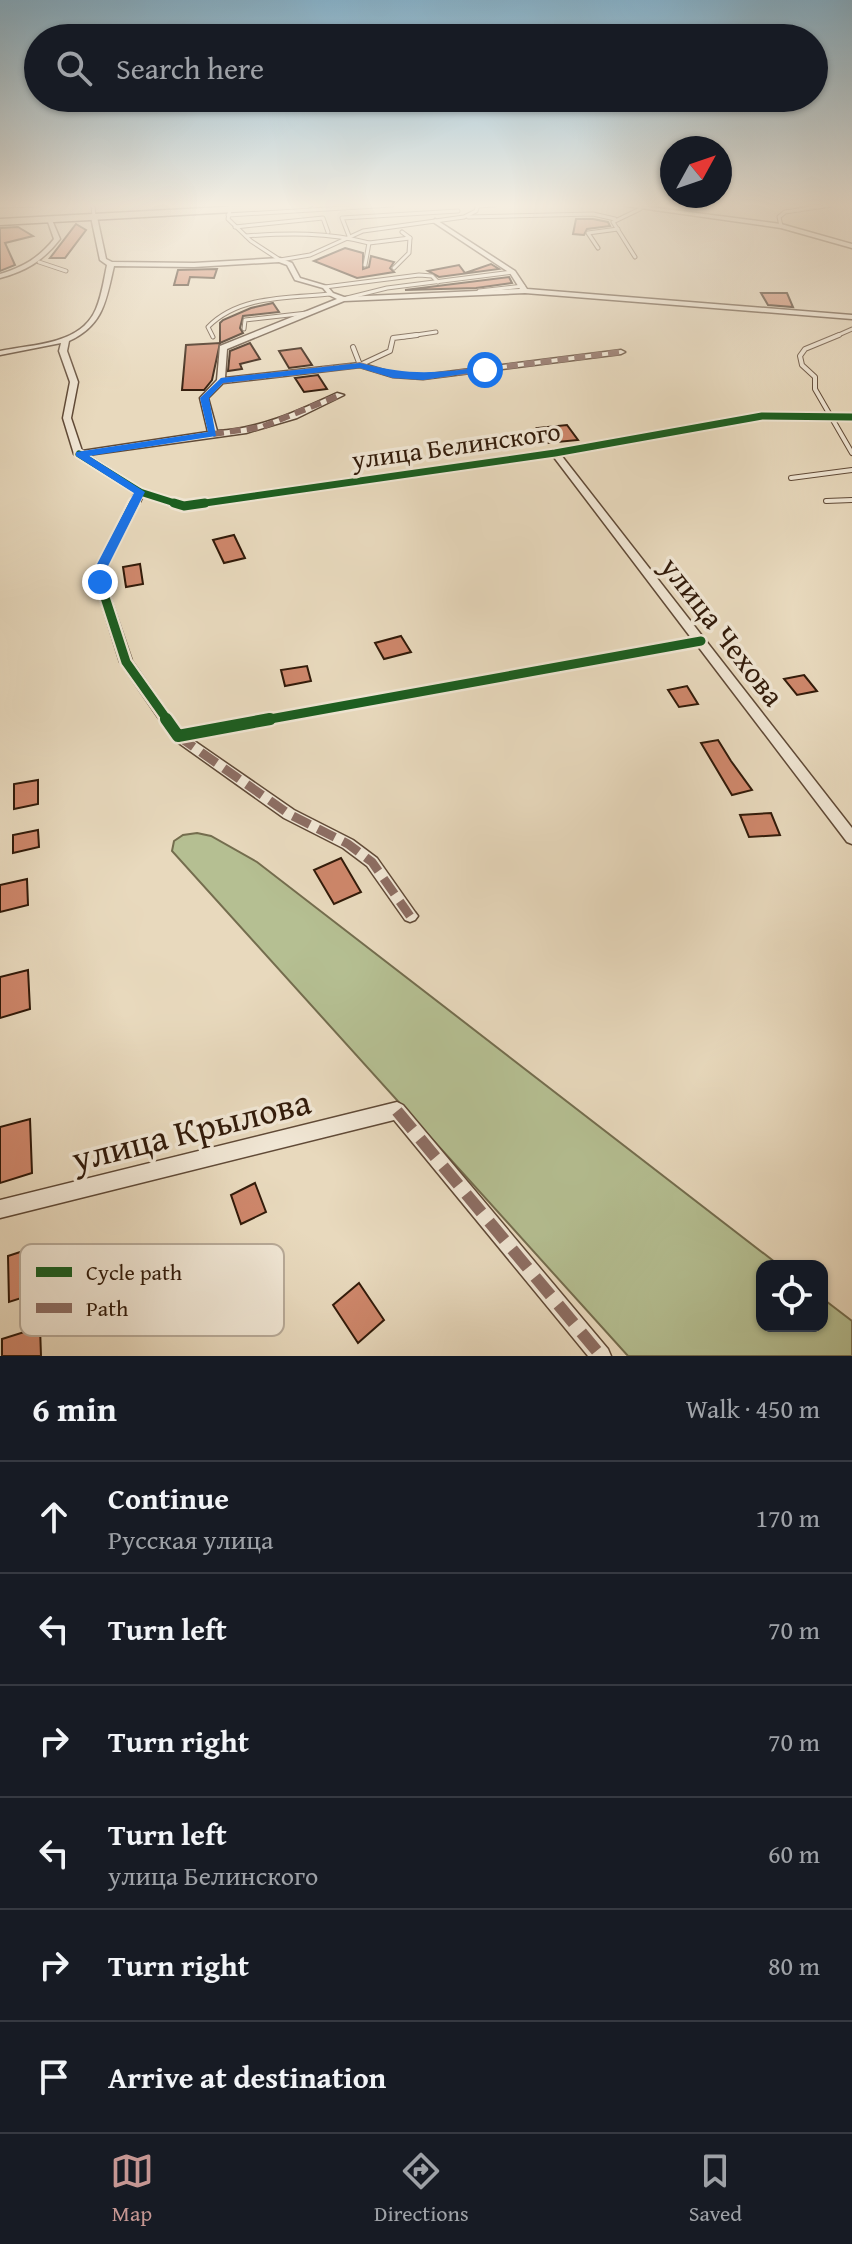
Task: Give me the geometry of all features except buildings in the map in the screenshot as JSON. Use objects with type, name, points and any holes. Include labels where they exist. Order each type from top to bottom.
[{"type":"street","points":[[0,276],[22,268]]},
{"type":"street","points":[[0,353],[66,340],[85,332],[95,323],[110,268]]},
{"type":"street","points":[[292,268],[297,279],[325,287],[331,294],[343,299]]},
{"type":"street","points":[[507,268],[524,289]]},
{"type":"street","points":[[221,381],[223,348],[343,299],[524,289],[852,317]]},
{"type":"street","points":[[66,340],[63,351],[74,382],[67,418],[79,454],[248,431],[281,422],[340,395]]},
{"type":"street","points":[[213,434],[204,398],[221,381],[360,365],[393,375],[423,377],[621,352]]},
{"type":"street","name":"улица Белинского","points":[[79,454],[140,492],[184,506],[555,453],[762,416],[852,417]]},
{"type":"street","name":"улица Чехова","points":[[555,453],[852,838]]},
{"type":"street","points":[[140,492],[101,568],[100,582],[126,662],[178,736],[289,814],[348,844],[372,862],[410,916]]},
{"type":"street","points":[[178,736],[701,641]]},
{"type":"street","name":"улица Крылова","points":[[0,1209],[397,1111],[601,1356]]},
{"type":"lane","points":[[58,268],[66,271]]},
{"type":"lane","points":[[343,299],[387,288],[513,272]]},
{"type":"lane","points":[[325,287],[419,275],[432,276],[438,282]]},
{"type":"lane","points":[[476,292],[524,289]]},
{"type":"lane","points":[[213,337],[208,327],[216,315],[228,309],[331,294]]},
{"type":"lane","points":[[244,329],[245,320],[307,313]]},
{"type":"lane","points":[[852,329],[805,349],[800,356],[802,365],[815,377],[815,389],[852,453]]},
{"type":"lane","points":[[353,347],[360,365],[390,351],[393,338],[436,332]]},
{"type":"lane","points":[[791,478],[852,470]]},
{"type":"lane","points":[[826,501],[852,500]]},
{"type":"green space","points":[[197,833],[211,836],[257,862],[772,1260],[756,1260],[756,1332],[828,1332],[828,1303],[852,1321],[852,1356],[628,1356],[172,851],[174,841],[183,835]]},
{"type":"marked path","points":[[221,381],[360,365],[393,375],[423,377],[621,352]]},
{"type":"marked path","points":[[213,434],[262,427],[340,395]]},
{"type":"marked path","points":[[178,736],[289,814],[348,844],[372,862],[410,916]]},
{"type":"marked path","points":[[397,1111],[601,1356]]},
{"type":"cycle path","points":[[79,454],[140,492],[184,506],[555,453],[762,416],[852,417]]},
{"type":"cycle path","points":[[140,492],[101,568],[100,582],[126,662],[178,736],[701,641]]},
{"type":"route","points":[[100,582],[101,568],[140,492],[79,454],[213,434],[204,398],[221,381],[360,365],[393,375],[423,377],[485,370]]}]
